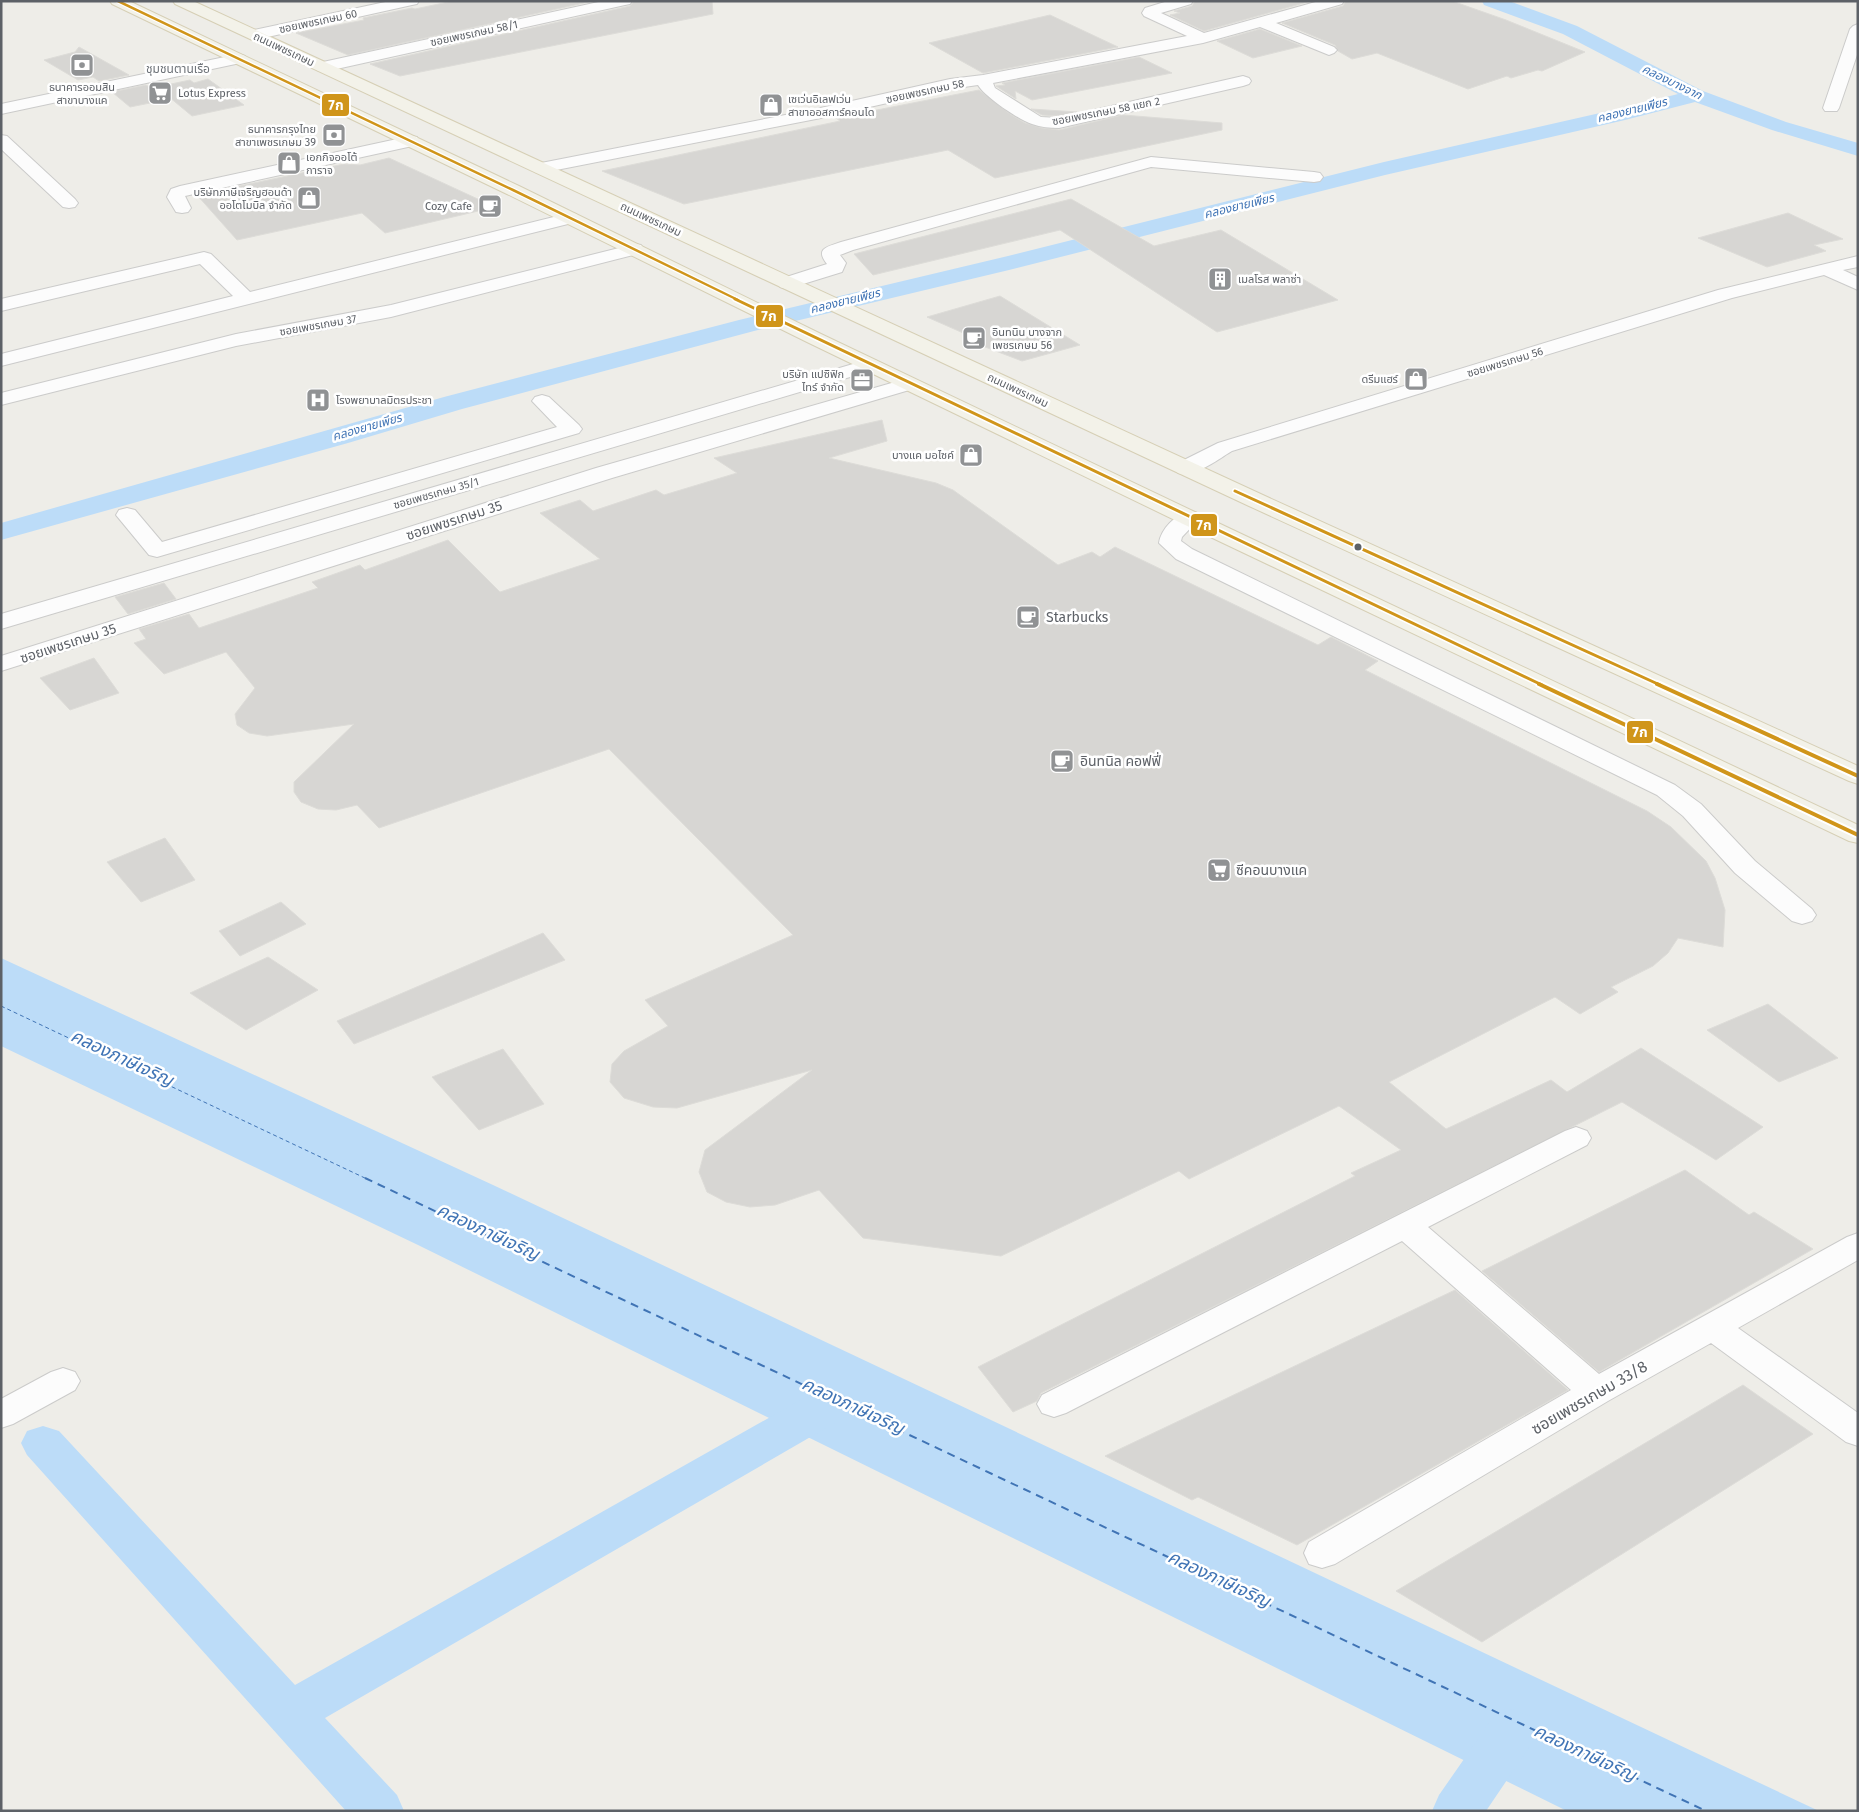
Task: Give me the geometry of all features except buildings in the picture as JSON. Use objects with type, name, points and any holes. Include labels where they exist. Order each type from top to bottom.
[{"type":"main road","points":[[117,1],[442,156],[814,338],[1189,518],[1858,835]]},
{"type":"main road","name":"ถนนเพชรเกษม","points":[[180,1],[1186,468],[1858,776]]},
{"type":"main road","points":[[416,144],[436,147],[448,144],[456,138],[458,130]]},
{"type":"main road","points":[[442,156],[445,150],[454,147],[485,142]]},
{"type":"street","name":"ซอยเพชรเกษม 60","points":[[254,35],[412,1]]},
{"type":"street","name":"ซอยเพชรเกษม 58/1","points":[[323,67],[625,1]]},
{"type":"street","points":[[1186,1],[1157,8],[1149,13],[1203,38]]},
{"type":"street","name":"ซอยเพชรเกษม 58","points":[[541,168],[816,114],[950,84],[983,80],[1203,38],[1335,1]]},
{"type":"street","points":[[1261,22],[1329,50]]},
{"type":"street","points":[[1832,108],[1858,29]]},
{"type":"street","points":[[1,109],[239,59]]},
{"type":"street","name":"ซอยเพชรเกษม 58 แยก 2","points":[[983,80],[989,91],[1035,120],[1047,123],[1059,123],[1150,104],[1243,81]]},
{"type":"street","points":[[1,140],[68,203]]},
{"type":"street","points":[[182,208],[176,197],[177,193],[186,190],[416,144]]},
{"type":"street","points":[[787,283],[835,268],[837,263],[831,257],[831,252],[847,246],[1151,162],[1314,177]]},
{"type":"street","points":[[1,360],[570,218]]},
{"type":"street","name":"ซอยเพชรเกษม 37","points":[[1,399],[236,340],[391,311],[634,249]]},
{"type":"street","points":[[1,306],[204,258],[246,300]]},
{"type":"street","name":"ซอยเพชรเกษม 56","points":[[1186,468],[1225,447],[1725,294],[1828,270],[1858,261]]},
{"type":"street","points":[[1828,270],[1858,284]]},
{"type":"street","name":"ซอยเพชรเกษม 35/1","points":[[1,622],[870,365]]},
{"type":"street","name":"ซอยเพชรเกษม 35","points":[[1,664],[604,473],[910,384]]},
{"type":"street","points":[[127,516],[157,550],[572,429],[542,401]]},
{"type":"street","points":[[551,435],[572,453]]},
{"type":"street","points":[[1189,518],[1171,535],[1170,543],[1184,554],[1666,790],[1692,810],[1745,866],[1802,915]]},
{"type":"street","points":[[1054,1404],[1576,1138]]},
{"type":"street","points":[[1406,1226],[1596,1392]]},
{"type":"street","name":"ซอยเพชรเกษม 33/8","points":[[1322,1553],[1596,1392],[1858,1246]]},
{"type":"street","points":[[1712,1326],[1858,1432]]},
{"type":"street","points":[[1,1415],[63,1381]]},
{"type":"water","name":"คลองภาษีเจริญ","points":[[1,958],[493,1185],[1819,1811],[1567,1811],[418,1245],[1,1046]]},
{"type":"waterway","name":"คลองบางจาก","points":[[1491,1],[1570,30],[1696,95]]},
{"type":"waterway","name":"คลองยายเพียร","points":[[1,532],[453,403],[748,325],[1009,263],[1384,169],[1625,114],[1696,95]]},
{"type":"waterway","name":"คลองบางจาก","points":[[1696,95],[1779,126],[1858,150]]},
{"type":"waterway","name":"คลองภาษีเจริญ","points":[[290,1713],[829,1405]]},
{"type":"waterway","points":[[43,1443],[379,1811]]},
{"type":"waterway","points":[[1457,1811],[1512,1731]]},
{"type":"ferry route","points":[[1,1006],[367,1179]]},
{"type":"ferry route","points":[[365,1178],[1706,1811]]},
{"type":"transit line","name":"7ก","points":[[118,1],[513,190],[814,338],[1189,518],[1858,835]]},
{"type":"transit line","name":"7ก","points":[[1235,491],[1858,776]]},
{"type":"place","name":"ธนาคารออมสิน สาขาบางแค","points":[[82,65]]},
{"type":"place","name":"Lotus Express","points":[[160,93]]},
{"type":"place","name":"เซเว่นอิเลฟเว่น สาขาออสการ์คอนโด","points":[[771,105]]},
{"type":"place","name":"ธนาคารกรุงไทย สาขาเพชรเกษม 39","points":[[334,135]]},
{"type":"place","name":"เอกกิจออโต้ การาจ","points":[[289,163]]},
{"type":"place","name":"บริษัทภาษีเจริญฮอนด้า ออโตโมบิล จำกัด","points":[[309,198]]},
{"type":"place","name":"Cozy Cafe","points":[[490,206]]},
{"type":"place","name":"เมลโรส พลาซ่า","points":[[1220,279]]},
{"type":"place","name":"อินทนิน บางจาก เพชรเกษม 56","points":[[974,338]]},
{"type":"place","name":"ดรีมแฮร์","points":[[1416,379]]},
{"type":"place","name":"บริษัท แปซิฟิก ไทร์ จำกัด","points":[[862,380]]},
{"type":"place","name":"โรงพยาบาลมิตรประชา","points":[[318,400]]},
{"type":"place","name":"บางแค มอไซค์","points":[[971,455]]},
{"type":"place","name":"Starbucks","points":[[1028,617]]},
{"type":"place","name":"อินทนิล คอฟฟี่","points":[[1062,761]]},
{"type":"place","name":"ซีคอนบางแค","points":[[1219,870]]},
{"type":"district","name":"ชุมชนตานเรือ","points":[[178,69]]}]
